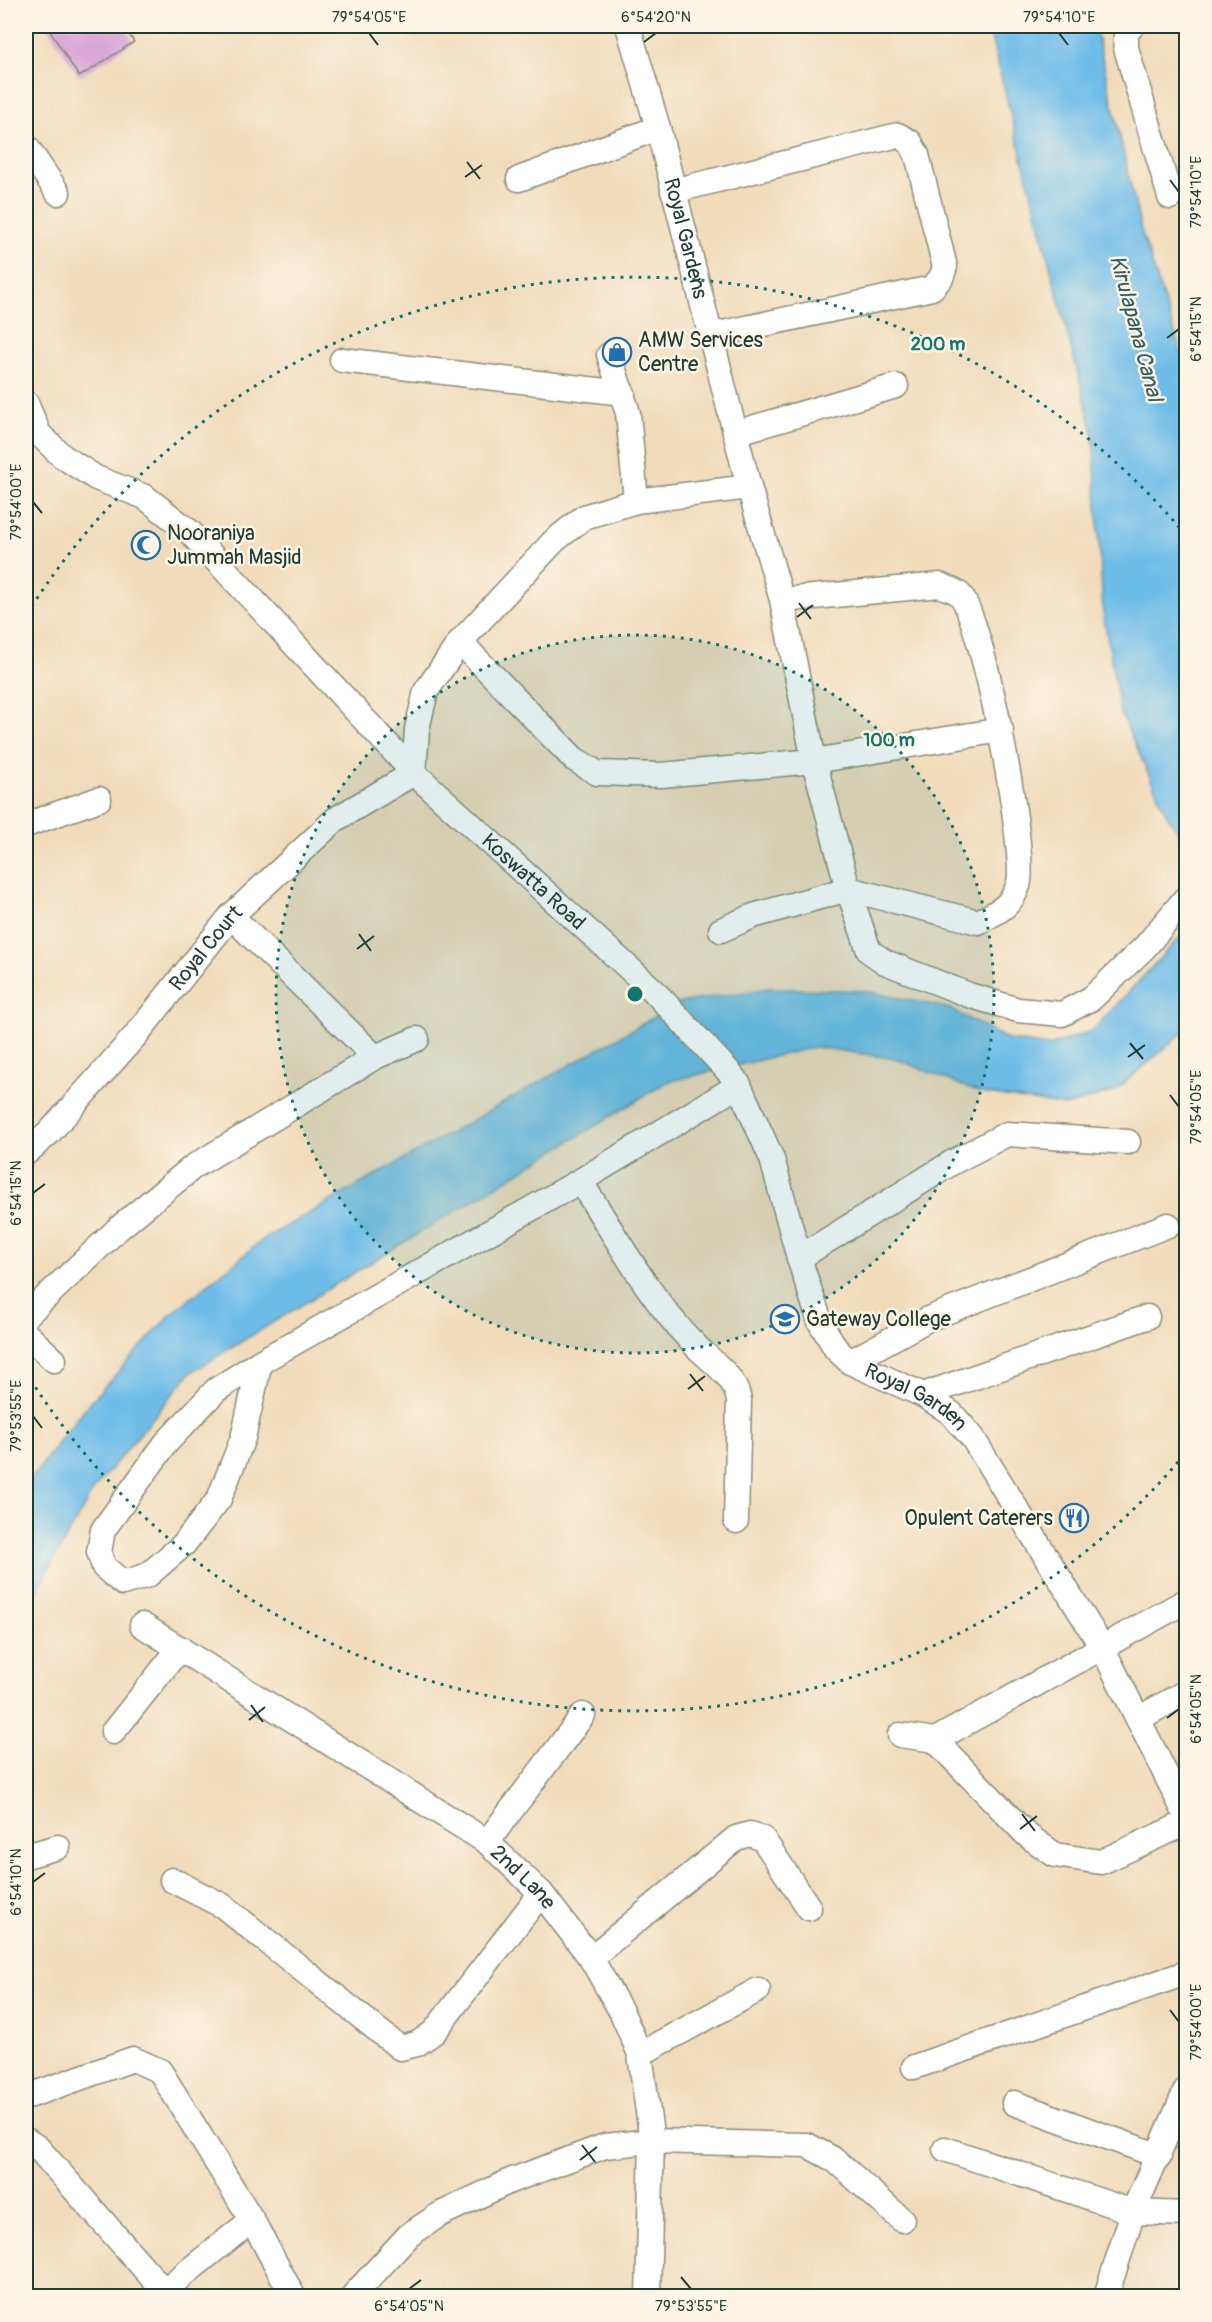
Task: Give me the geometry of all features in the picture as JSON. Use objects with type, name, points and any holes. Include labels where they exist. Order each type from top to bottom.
[{"type":"street","name":"Royal Gardens","points":[[628,26],[658,128],[672,191],[749,487],[782,600],[814,761],[849,889],[869,951],[885,962],[969,995],[1018,1010],[1062,1014],[1092,998],[1145,947],[1186,898]]},
{"type":"street","points":[[1132,26],[1126,32],[1126,48],[1170,197]]},
{"type":"street","points":[[519,179],[658,128]]},
{"type":"street","points":[[672,191],[898,135],[910,142],[917,155],[945,267],[941,278],[932,288],[710,336]]},
{"type":"street","points":[[26,146],[58,194]]},
{"type":"street","points":[[609,355],[628,413],[636,501]]},
{"type":"street","points":[[342,360],[623,393]]},
{"type":"street","points":[[735,433],[896,386]]},
{"type":"street","points":[[26,403],[32,437]]},
{"type":"street","name":"Koswatta Road","points":[[32,437],[96,478],[145,497],[190,532],[414,773],[653,990]]},
{"type":"street","points":[[414,773],[417,729],[426,691],[460,642],[554,541],[584,517],[636,501],[749,487]]},
{"type":"street","points":[[721,930],[753,916],[849,889],[978,922],[1006,908],[1018,885],[1019,846],[1001,730],[970,613],[960,595],[940,585],[782,600]]},
{"type":"street","points":[[460,642],[574,759],[597,773],[661,775],[814,761],[1001,730]]},
{"type":"street","name":"Royal Court","points":[[26,1153],[50,1133],[136,1035],[231,916],[336,819],[414,773]]},
{"type":"street","points":[[26,825],[99,799]]},
{"type":"street","points":[[231,916],[375,1057]]},
{"type":"street","name":"Royal Garden","points":[[653,990],[734,1078],[772,1159],[798,1258],[820,1322],[836,1349],[850,1362],[923,1395],[951,1413],[972,1437],[1102,1647],[1186,1815]]},
{"type":"street","points":[[26,1316],[119,1228],[193,1167],[375,1057],[417,1039]]},
{"type":"street","points":[[260,1362],[243,1438],[219,1499],[184,1544],[148,1575],[123,1583],[104,1567],[99,1552],[103,1530],[166,1443],[216,1390],[260,1362],[580,1181],[734,1078]]},
{"type":"street","points":[[798,1258],[954,1162],[1007,1134],[1128,1142]]},
{"type":"street","points":[[580,1181],[667,1315],[731,1379],[737,1389],[739,1400],[735,1521]]},
{"type":"street","points":[[850,1362],[928,1319],[1168,1225]]},
{"type":"street","points":[[923,1395],[1147,1317]]},
{"type":"street","points":[[26,1335],[54,1360]]},
{"type":"street","points":[[935,1740],[1186,1601]]},
{"type":"street","name":"2nd Lane","points":[[142,1625],[487,1842],[541,1893],[591,1958],[622,2013],[640,2054],[652,2141],[648,2296]]},
{"type":"street","points":[[113,1732],[180,1648]]},
{"type":"street","points":[[1138,1719],[1186,1692]]},
{"type":"street","points":[[487,1842],[583,1715]]},
{"type":"street","points":[[900,1734],[935,1740],[1027,1836],[1055,1855],[1101,1862],[1186,1823]]},
{"type":"street","points":[[591,1958],[736,1838],[750,1834],[764,1839],[809,1908]]},
{"type":"street","points":[[26,1856],[58,1847]]},
{"type":"street","points":[[172,1880],[223,1906],[400,2048],[417,2044],[434,2032],[541,1893]]},
{"type":"street","points":[[914,2067],[1186,1973]]},
{"type":"street","points":[[640,2054],[758,1990]]},
{"type":"street","points":[[26,2097],[133,2059],[160,2071],[252,2220],[293,2296]]},
{"type":"street","points":[[1107,2296],[1133,2212],[1186,2090]]},
{"type":"street","points":[[1014,2103],[1159,2156]]},
{"type":"street","points":[[26,2140],[38,2148],[160,2294],[252,2220]]},
{"type":"street","points":[[353,2296],[409,2235],[440,2215],[510,2181],[605,2145],[652,2141],[807,2145],[835,2160],[902,2220]]},
{"type":"street","points":[[945,2149],[1133,2212],[1186,2214]]},
{"type":"water","name":"Kirulapana Canal","points":[[988,26],[1095,26],[1141,230],[1186,367],[1186,843],[1168,817],[1120,711],[1103,612],[1093,432]]},
{"type":"water","points":[[1186,931],[1186,1030],[1115,1091],[1066,1106],[980,1093],[897,1059],[815,1047],[667,1082],[190,1373],[94,1489],[26,1609],[26,1485],[85,1408],[169,1316],[265,1238],[679,1003],[768,988],[865,991],[948,1008],[1009,1040],[1049,1046],[1092,1031]]},
{"type":"building","points":[[47,26],[124,26],[134,42],[79,77]]},
{"type":"place","name":"AMW Services Centre","points":[[617,352]]},
{"type":"place","name":"Nooraniya Jummah Masjid","points":[[146,545]]},
{"type":"place","name":"Gateway College","points":[[785,1319]]},
{"type":"place","name":"Opulent Caterers","points":[[1074,1518]]}]
